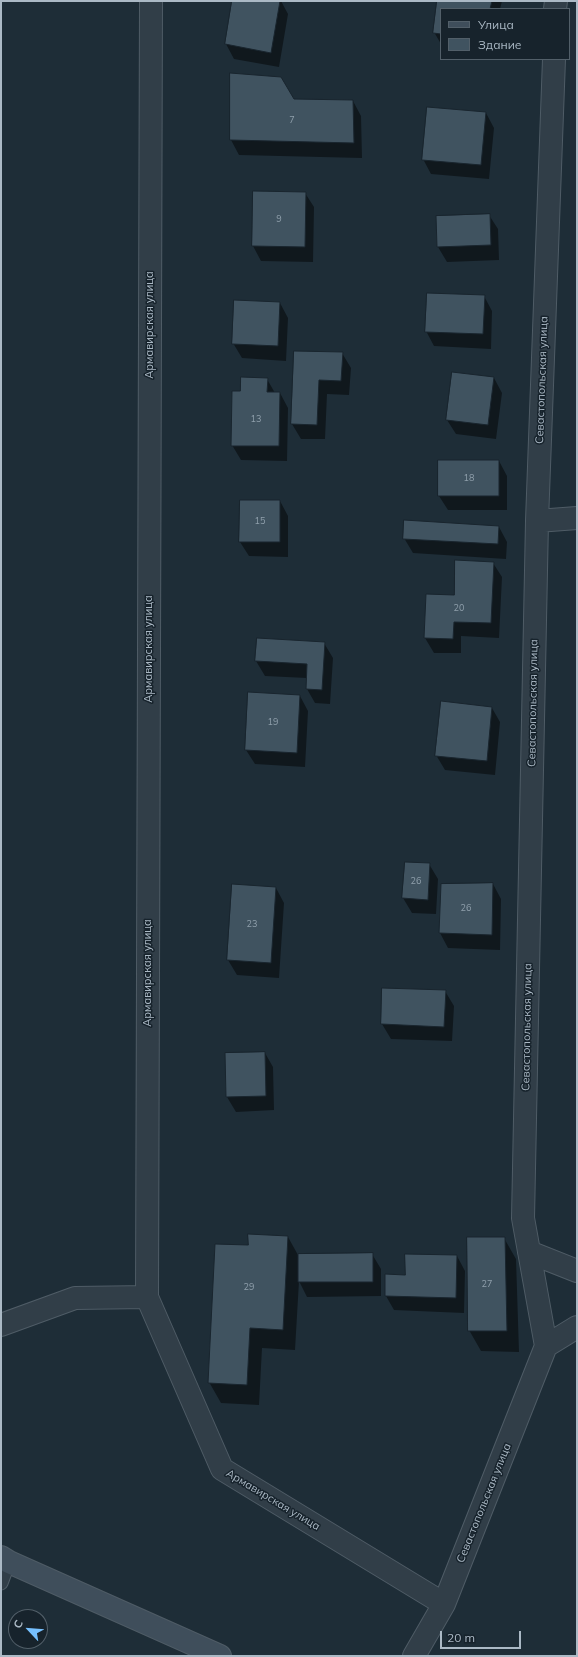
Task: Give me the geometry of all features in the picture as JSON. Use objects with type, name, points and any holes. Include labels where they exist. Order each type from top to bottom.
[{"type":"main road","points":[[5,1559],[220,1656]]},
{"type":"street","name":"Армавирская улица","points":[[151,1],[147,1297],[222,1469],[444,1604]]},
{"type":"street","name":"Севастопольская улица","points":[[414,1656],[444,1604],[546,1346],[523,1218],[537,521],[554,60]]},
{"type":"street","points":[[537,521],[577,518]]},
{"type":"street","points":[[529,1252],[577,1271]]},
{"type":"street","points":[[1,1325],[75,1298],[147,1297]]},
{"type":"street","points":[[546,1346],[577,1326]]},
{"type":"lane","points":[[1,1583],[5,1559]]},
{"type":"building","points":[[232,1],[280,1],[271,53],[225,44]]},
{"type":"building","points":[[437,1],[492,1],[490,8],[440,8],[440,34],[433,33]]},
{"type":"building","points":[[230,73],[281,77],[294,99],[353,100],[354,143],[230,140]]},
{"type":"building","points":[[427,107],[486,112],[481,165],[422,160]]},
{"type":"building","points":[[253,191],[306,192],[305,247],[252,246]]},
{"type":"building","points":[[490,214],[491,245],[437,247],[436,216]]},
{"type":"building","points":[[427,293],[485,295],[483,334],[425,332]]},
{"type":"building","points":[[234,300],[280,302],[278,346],[232,344]]},
{"type":"building","points":[[294,351],[343,352],[341,381],[319,380],[317,425],[291,424]]},
{"type":"building","points":[[452,372],[494,377],[488,425],[446,420]]},
{"type":"building","points":[[241,377],[268,378],[267,392],[280,392],[279,446],[231,446],[232,391],[240,391]]},
{"type":"building","points":[[438,460],[499,460],[499,496],[438,496]]},
{"type":"building","points":[[240,500],[280,500],[280,542],[239,542]]},
{"type":"building","points":[[404,520],[499,526],[498,544],[403,539]]},
{"type":"building","points":[[455,560],[494,562],[491,623],[454,622],[453,639],[424,638],[426,594],[454,595]]},
{"type":"building","points":[[257,638],[325,642],[322,690],[306,689],[307,664],[255,661]]},
{"type":"building","points":[[248,692],[300,695],[297,753],[245,750]]},
{"type":"building","points":[[441,701],[492,707],[487,761],[435,756]]},
{"type":"building","points":[[405,862],[430,863],[428,900],[402,898]]},
{"type":"building","points":[[493,883],[492,935],[439,933],[441,884]]},
{"type":"building","points":[[232,884],[276,887],[271,963],[227,960]]},
{"type":"building","points":[[382,988],[446,990],[444,1027],[381,1024]]},
{"type":"building","points":[[265,1052],[266,1096],[226,1097],[225,1053]]},
{"type":"building","points":[[248,1234],[288,1236],[283,1330],[250,1328],[247,1385],[208,1383],[215,1244],[248,1245]]},
{"type":"building","points":[[467,1237],[505,1237],[507,1331],[468,1331]]},
{"type":"building","points":[[373,1253],[373,1282],[298,1282],[298,1254]]},
{"type":"building","points":[[405,1254],[457,1255],[456,1298],[385,1296],[385,1274],[405,1275]]}]
